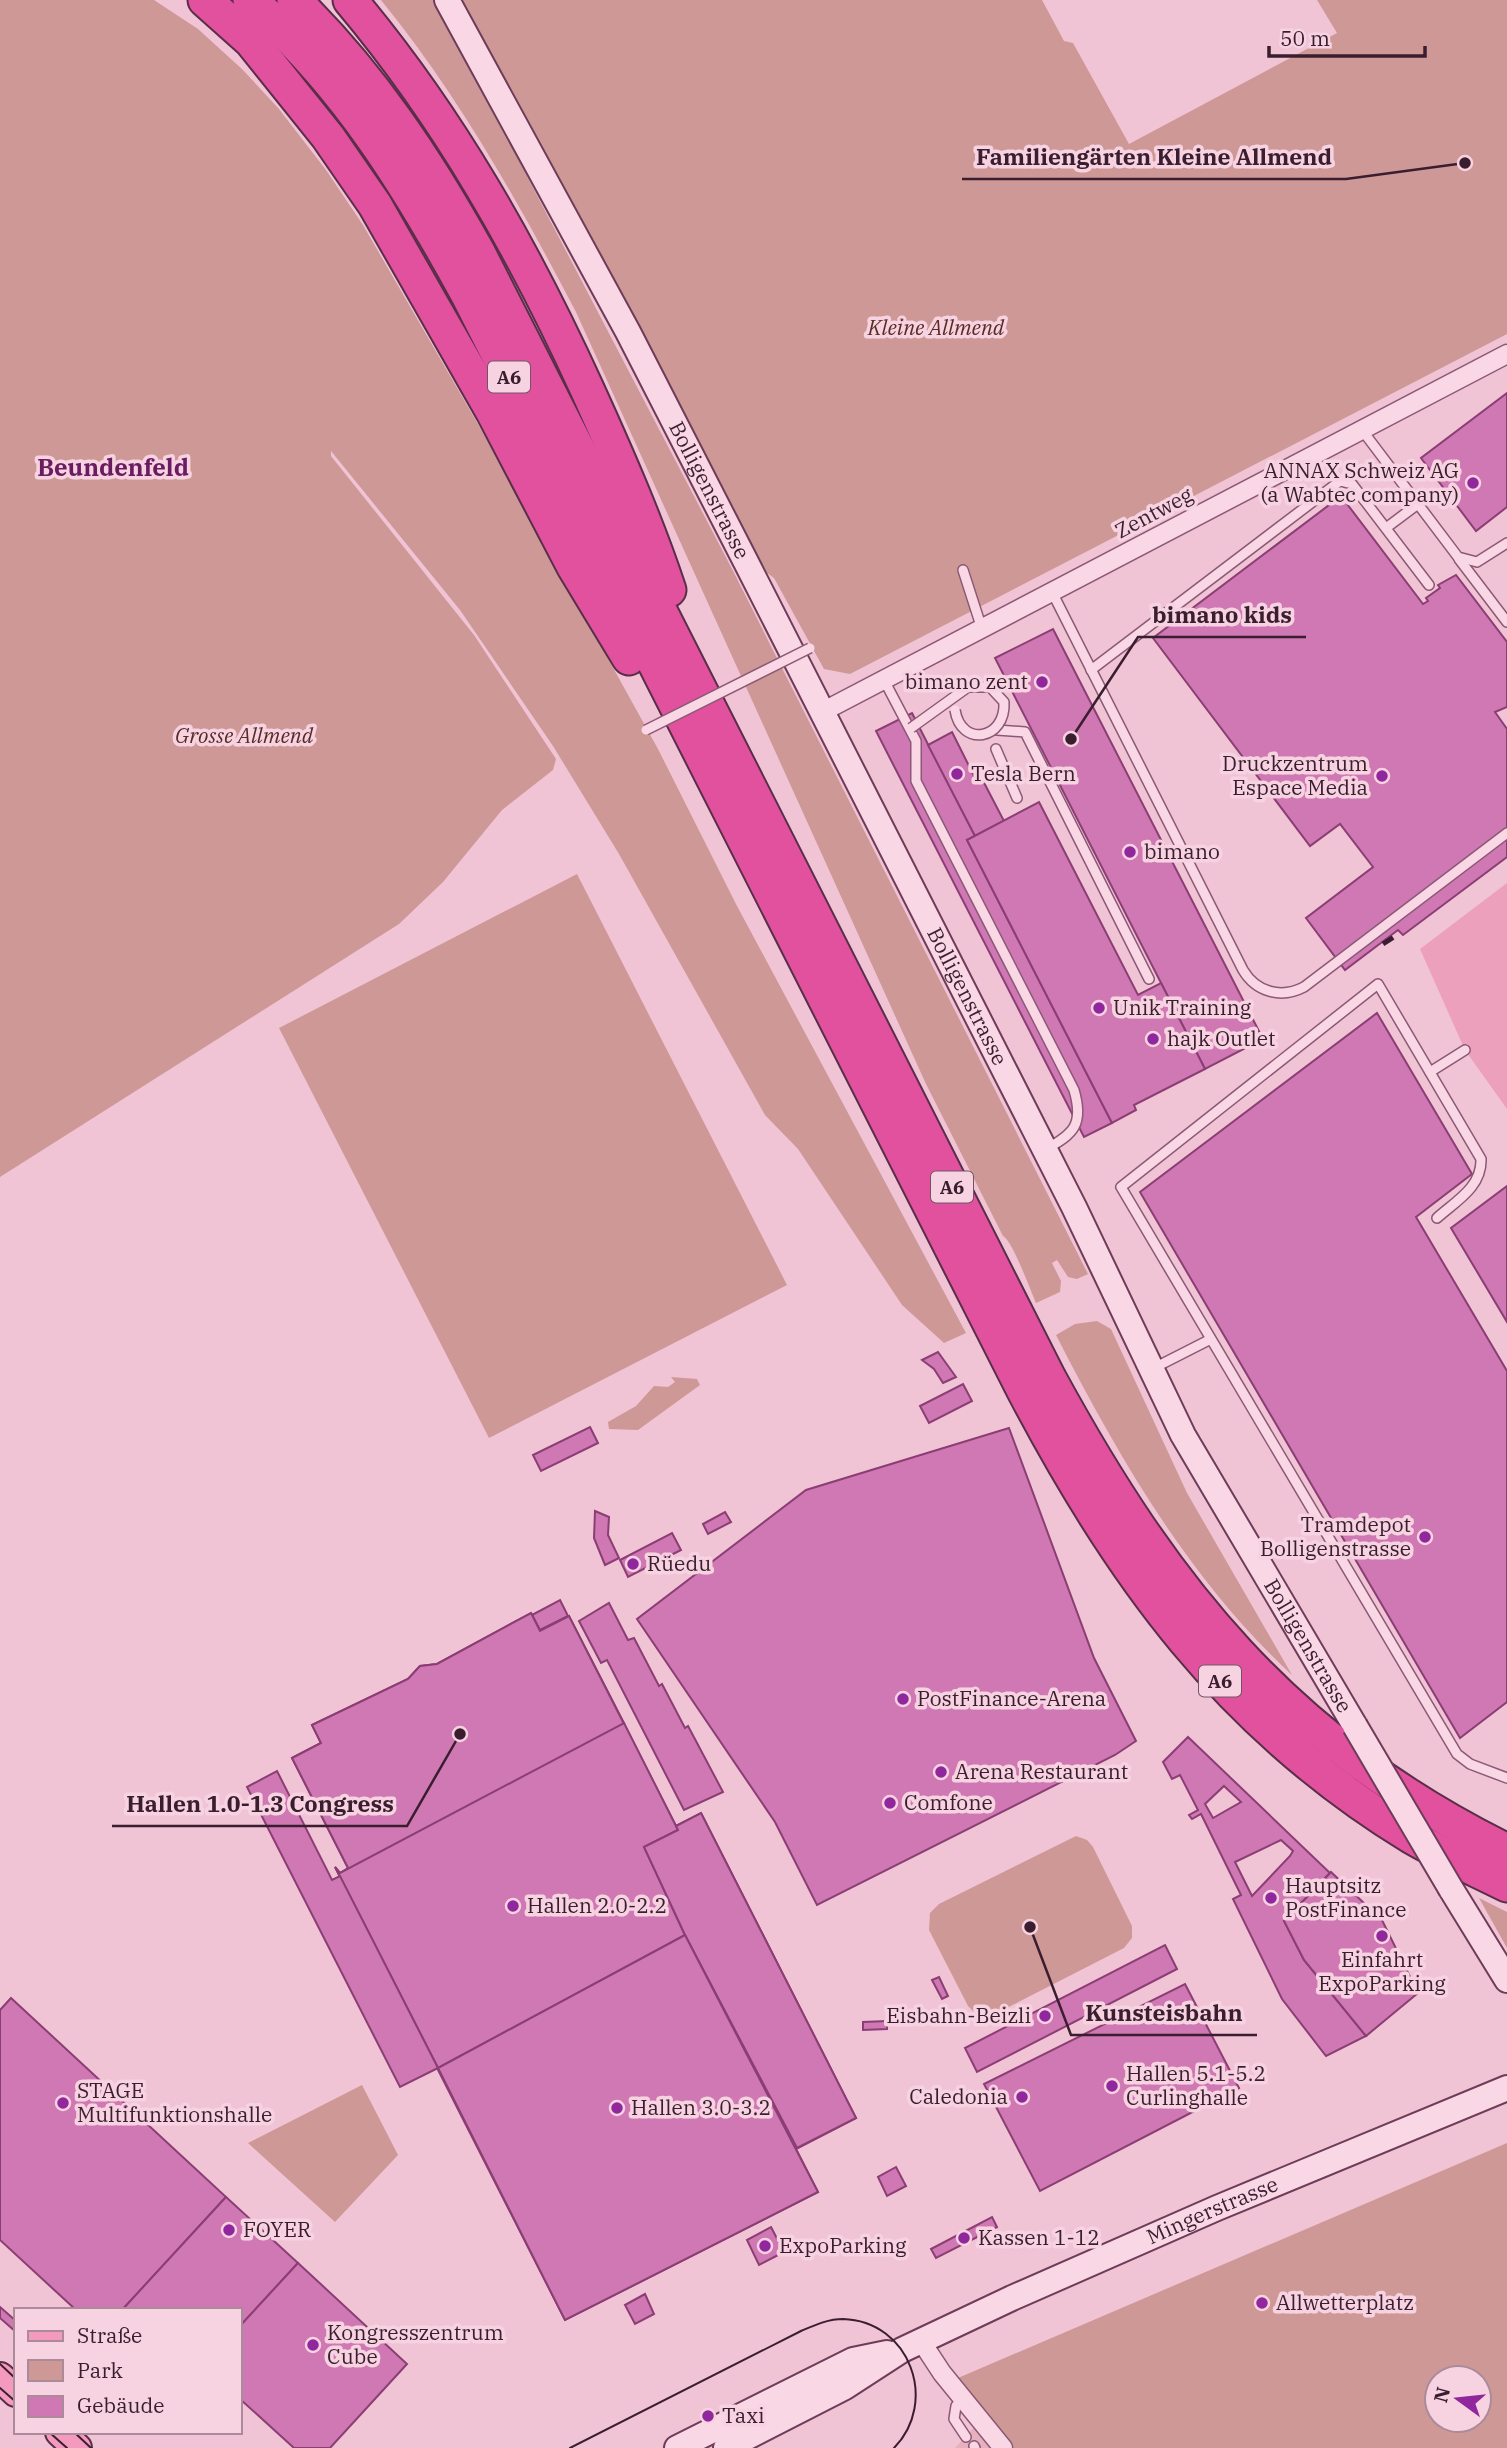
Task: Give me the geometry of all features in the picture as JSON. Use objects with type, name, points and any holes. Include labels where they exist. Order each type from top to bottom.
[{"type":"highway","points":[[179,0],[279,79]]},
{"type":"highway","points":[[205,0],[251,41],[328,137],[375,205],[493,412],[574,568],[645,688],[716,788]]},
{"type":"highway","name":"A6","points":[[250,0],[332,84],[366,127],[425,218],[469,297],[716,788],[1084,1503],[1137,1581],[1194,1654],[1233,1695],[1308,1762],[1410,1836],[1507,1885]]},
{"type":"highway","name":"A6","points":[[294,0],[355,65],[390,109],[451,203],[502,297],[1049,1378],[1111,1489],[1147,1543],[1216,1631],[1295,1710],[1387,1782],[1426,1807],[1507,1851]]},
{"type":"highway","points":[[350,0],[441,120],[482,185],[538,287],[645,518],[702,692]]},
{"type":"main road","name":"Bolligenstrasse","points":[[447,0],[628,331],[1044,1150],[1151,1370],[1218,1496],[1451,1889],[1499,1958],[1507,1980]]},
{"type":"main road","name":"Mingerstrasse","points":[[726,2448],[845,2388],[911,2345],[1217,2208],[1507,2088]]},
{"type":"main road","name":"Mingerstrasse","points":[[677,2448],[853,2360],[911,2345]]},
{"type":"main road","points":[[0,2378],[14,2390]]},
{"type":"main road","points":[[62,2434],[77,2448]]},
{"type":"street","name":"Zentweg","points":[[822,712],[1507,354]]},
{"type":"street","points":[[911,2345],[1003,2448]]},
{"type":"lane","points":[[1362,430],[1507,622]]},
{"type":"lane","points":[[1091,670],[1340,481],[1352,484],[1429,585]]},
{"type":"lane","points":[[1386,528],[1418,504]]},
{"type":"lane","points":[[1458,557],[1477,562],[1507,543]]},
{"type":"lane","points":[[963,570],[982,629]]},
{"type":"lane","points":[[1052,592],[1243,970],[1253,982],[1264,989],[1286,993],[1304,987],[1507,833]]},
{"type":"lane","points":[[646,730],[810,648]]},
{"type":"lane","points":[[884,680],[916,741],[916,781],[1074,1090],[1079,1110],[1076,1126],[1069,1137],[1044,1150]]},
{"type":"lane","points":[[911,728],[968,687],[990,687],[1004,702],[998,726],[981,735],[964,730],[959,725],[955,710]]},
{"type":"lane","points":[[997,730],[1025,732],[1149,979]]},
{"type":"lane","points":[[996,748],[1017,798]]},
{"type":"lane","points":[[1437,1218],[1474,1186],[1481,1170],[1481,1159],[1378,984],[1121,1187],[1209,1340],[1457,1754],[1470,1764],[1507,1778]]},
{"type":"lane","points":[[1430,1072],[1465,1051]]},
{"type":"lane","points":[[1151,1370],[1209,1340]]},
{"type":"lane","points":[[962,2399],[956,2406],[954,2419],[966,2437]]},
{"type":"shaded area","points":[[978,2423],[1000,2448],[955,2448]]},
{"type":"green space","name":"Grosse Allmend","points":[[0,0],[154,0],[198,29],[243,70],[279,109],[326,170],[363,225],[486,438],[658,749],[737,906],[966,1333],[944,1343],[902,1305],[798,1149],[765,1115],[619,854],[553,746],[460,610],[331,451],[331,456],[474,635],[556,759],[553,770],[502,810],[443,882],[399,924],[0,1177]]},
{"type":"green space","points":[[381,0],[435,0],[731,567],[1088,1274],[1077,1279],[1068,1277],[1057,1260],[1052,1263],[1061,1281],[1060,1292],[1036,1303],[1016,1255],[1003,1236],[926,1084],[576,312],[462,112]]},
{"type":"green space","name":"Kleine Allmend","points":[[462,0],[1042,0],[1064,41],[1073,43],[1129,144],[1337,33],[1317,0],[1507,0],[1507,334],[850,674],[824,669],[774,578],[763,570]]},
{"type":"green space","points":[[577,874],[787,1285],[489,1438],[279,1028]]},
{"type":"green space","points":[[1097,1321],[1111,1329],[1187,1493],[1292,1675],[1221,1600],[1189,1559],[1131,1472],[1105,1427],[1056,1335],[1075,1324]]},
{"type":"green space","points":[[671,1377],[697,1379],[700,1385],[638,1430],[609,1429],[608,1422],[636,1406],[654,1386],[668,1387],[675,1382]]},
{"type":"green space","points":[[1076,1836],[1087,1840],[1093,1847],[1132,1926],[1132,1938],[1124,1948],[995,2014],[976,2014],[968,2006],[929,1930],[930,1913],[939,1904]]},
{"type":"green space","points":[[1479,1898],[1507,1912],[1507,1948]]},
{"type":"green space","points":[[362,2085],[398,2155],[335,2222],[248,2143]]},
{"type":"green space","points":[[1507,2143],[1507,2448],[1006,2448],[951,2381]]},
{"type":"sand","points":[[1507,883],[1507,1109],[1465,1050],[1420,949]]},
{"type":"building","name":"ANNAX Schweiz AG (a Wabtec company)","points":[[1507,393],[1507,507],[1476,531],[1421,458]]},
{"type":"building","name":"Druckzentrum Espace Media","points":[[1341,496],[1423,604],[1428,601],[1426,598],[1440,588],[1438,585],[1456,575],[1507,642],[1507,707],[1495,712],[1507,729],[1507,857],[1403,935],[1398,930],[1345,970],[1306,918],[1373,867],[1340,824],[1310,846],[1153,638]]},
{"type":"building","points":[[1053,629],[1263,1039],[1205,1069],[995,658]]},
{"type":"building","points":[[912,713],[975,836],[967,840],[1112,1123],[1084,1137],[876,731]]},
{"type":"building","points":[[952,732],[975,778],[980,775],[1004,821],[975,836],[928,745]]},
{"type":"building","points":[[1039,802],[1138,995],[1161,983],[1205,1069],[1134,1105],[1136,1110],[1112,1123],[967,840]]},
{"type":"building","name":"Tramdepot Bolligenstrasse","points":[[1377,1013],[1472,1174],[1416,1217],[1507,1371],[1507,1702],[1460,1738],[1140,1192]]},
{"type":"building","points":[[1507,1186],[1507,1322],[1451,1228]]},
{"type":"building","points":[[938,1352],[956,1377],[943,1383],[934,1369],[922,1360]]},
{"type":"building","points":[[963,1384],[972,1401],[929,1423],[920,1406]]},
{"type":"building","points":[[590,1427],[598,1443],[541,1471],[533,1455]]},
{"type":"building","name":"PostFinance-Arena","points":[[1009,1428],[1094,1658],[1136,1741],[1115,1755],[817,1905],[775,1822],[637,1619],[806,1490]]},
{"type":"building","points":[[595,1511],[609,1517],[608,1535],[619,1558],[605,1565],[594,1538]]},
{"type":"building","points":[[725,1512],[731,1522],[708,1534],[703,1524]]},
{"type":"building","points":[[672,1533],[681,1550],[628,1577],[620,1560]]},
{"type":"building","points":[[560,1600],[568,1616],[540,1630],[532,1615]]},
{"type":"building","points":[[609,1603],[628,1640],[634,1638],[659,1686],[662,1684],[685,1728],[688,1726],[723,1792],[684,1810],[607,1660],[601,1663],[579,1621]]},
{"type":"building","points":[[531,1613],[540,1631],[569,1616],[624,1723],[348,1868],[292,1758],[321,1743],[312,1725],[408,1679],[420,1666],[437,1664]]},
{"type":"building","points":[[531,1613],[540,1631],[569,1616],[676,1826],[701,1813],[856,2118],[796,2149],[818,2192],[565,2320],[335,1867],[340,1873],[348,1868],[292,1758],[321,1743],[312,1725],[408,1679],[420,1666],[437,1664]]},
{"type":"building","name":"Hallen 2.0-2.2","points":[[624,1723],[678,1830],[644,1847],[685,1935],[438,2068],[335,1867],[340,1873]]},
{"type":"building","name":"Hauptsitz PostFinance","points":[[1188,1737],[1330,1873],[1284,1921],[1304,1960],[1366,2036],[1326,2056],[1282,1999],[1233,1899],[1241,1895],[1201,1814],[1192,1819],[1189,1815],[1198,1810],[1180,1775],[1172,1779],[1163,1762]],"holes":[[[1224,1786],[1241,1802],[1213,1818],[1205,1804]],[[1281,1840],[1293,1851],[1252,1896],[1235,1862]]]},
{"type":"building","points":[[277,1771],[332,1880],[340,1876],[438,2068],[400,2087],[247,1787]]},
{"type":"building","points":[[701,1813],[856,2118],[797,2148],[685,1935],[644,1847],[678,1830],[676,1826]]},
{"type":"building","points":[[1331,1872],[1382,1920],[1418,1993],[1366,2036],[1304,1960],[1284,1921]]},
{"type":"building","name":"Hallen 3.0-3.2","points":[[685,1935],[818,2192],[565,2320],[438,2068]]},
{"type":"building","points":[[1165,1945],[1177,1969],[977,2072],[965,2048]]},
{"type":"building","points":[[939,1977],[948,1996],[942,1999],[932,1980]]},
{"type":"building","name":"Hallen 5.1-5.2 Curlinghalle","points":[[1185,1984],[1239,2088],[1040,2191],[984,2084]]},
{"type":"building","name":"STAGE Multifunktionshalle","points":[[11,1998],[226,2197],[124,2308],[74,2308],[0,2240],[0,2010]]},
{"type":"building","points":[[887,2021],[887,2029],[863,2030],[863,2022]]},
{"type":"building","name":"ExpoParking","points":[[896,2167],[906,2186],[887,2196],[878,2177]]},
{"type":"building","name":"FOYER","points":[[226,2197],[298,2263],[242,2324],[242,2308],[124,2308]]},
{"type":"building","name":"Kassen 1-12","points":[[992,2217],[997,2227],[936,2258],[931,2249]]},
{"type":"building","name":"ExpoParking","points":[[771,2227],[784,2252],[759,2265],[747,2240]]},
{"type":"building","name":"Kongresszentrum Cube","points":[[298,2263],[407,2364],[330,2448],[294,2448],[242,2401],[242,2324]]},
{"type":"building","points":[[645,2294],[654,2314],[635,2324],[625,2305]]},
{"type":"building","points":[[0,2307],[14,2319],[14,2330],[0,2318]]},
{"type":"tram line","points":[[570,2448],[801,2331],[827,2321],[843,2319],[866,2323],[886,2334],[900,2349],[911,2367],[915,2387],[914,2409],[907,2429],[894,2448]]},
{"type":"tram line","points":[[0,2364],[14,2377]]},
{"type":"tram line","points":[[0,2388],[14,2400]]},
{"type":"tram line","points":[[51,2434],[67,2448]]},
{"type":"tram line","points":[[76,2434],[91,2448]]},
{"type":"railway","points":[[1383,944],[1400,933]]},
{"type":"place","name":"Familiengärten Kleine Allmend","points":[[1465,163]]},
{"type":"place","name":"ANNAX Schweiz AG (a Wabtec company)","points":[[1473,483]]},
{"type":"place","name":"bimano zent","points":[[1042,682]]},
{"type":"place","name":"bimano kids","points":[[1071,739]]},
{"type":"place","name":"Tesla Bern","points":[[957,774]]},
{"type":"place","name":"Druckzentrum Espace Media","points":[[1382,776]]},
{"type":"place","name":"bimano","points":[[1130,852]]},
{"type":"place","name":"Unik Training","points":[[1099,1008]]},
{"type":"place","name":"hajk Outlet","points":[[1153,1039]]},
{"type":"place","name":"Tramdepot Bolligenstrasse","points":[[1425,1537]]},
{"type":"place","name":"Rüedu","points":[[633,1564]]},
{"type":"place","name":"PostFinance-Arena","points":[[903,1699]]},
{"type":"place","name":"Hallen 1.0-1.3 Congress","points":[[460,1734]]},
{"type":"place","name":"Arena Restaurant","points":[[941,1772]]},
{"type":"place","name":"Comfone","points":[[890,1803]]},
{"type":"place","name":"Hauptsitz PostFinance","points":[[1271,1898]]},
{"type":"place","name":"Hallen 2.0-2.2","points":[[513,1906]]},
{"type":"place","name":"Kunsteisbahn","points":[[1030,1927]]},
{"type":"place","name":"Einfahrt ExpoParking","points":[[1382,1936]]},
{"type":"place","name":"Eisbahn-Beizli","points":[[1045,2016]]},
{"type":"place","name":"Hallen 5.1-5.2 Curlinghalle","points":[[1112,2086]]},
{"type":"place","name":"Caledonia","points":[[1022,2097]]},
{"type":"place","name":"STAGE Multifunktionshalle","points":[[63,2103]]},
{"type":"place","name":"Hallen 3.0-3.2","points":[[617,2108]]},
{"type":"place","name":"FOYER","points":[[229,2230]]},
{"type":"place","name":"Kassen 1-12","points":[[964,2238]]},
{"type":"place","name":"ExpoParking","points":[[765,2246]]},
{"type":"place","name":"Allwetterplatz","points":[[1262,2303]]},
{"type":"place","name":"Kongresszentrum Cube","points":[[313,2345]]},
{"type":"place","name":"Taxi","points":[[708,2416]]},
{"type":"district","name":"Beundenfeld","points":[[113,468]]}]
